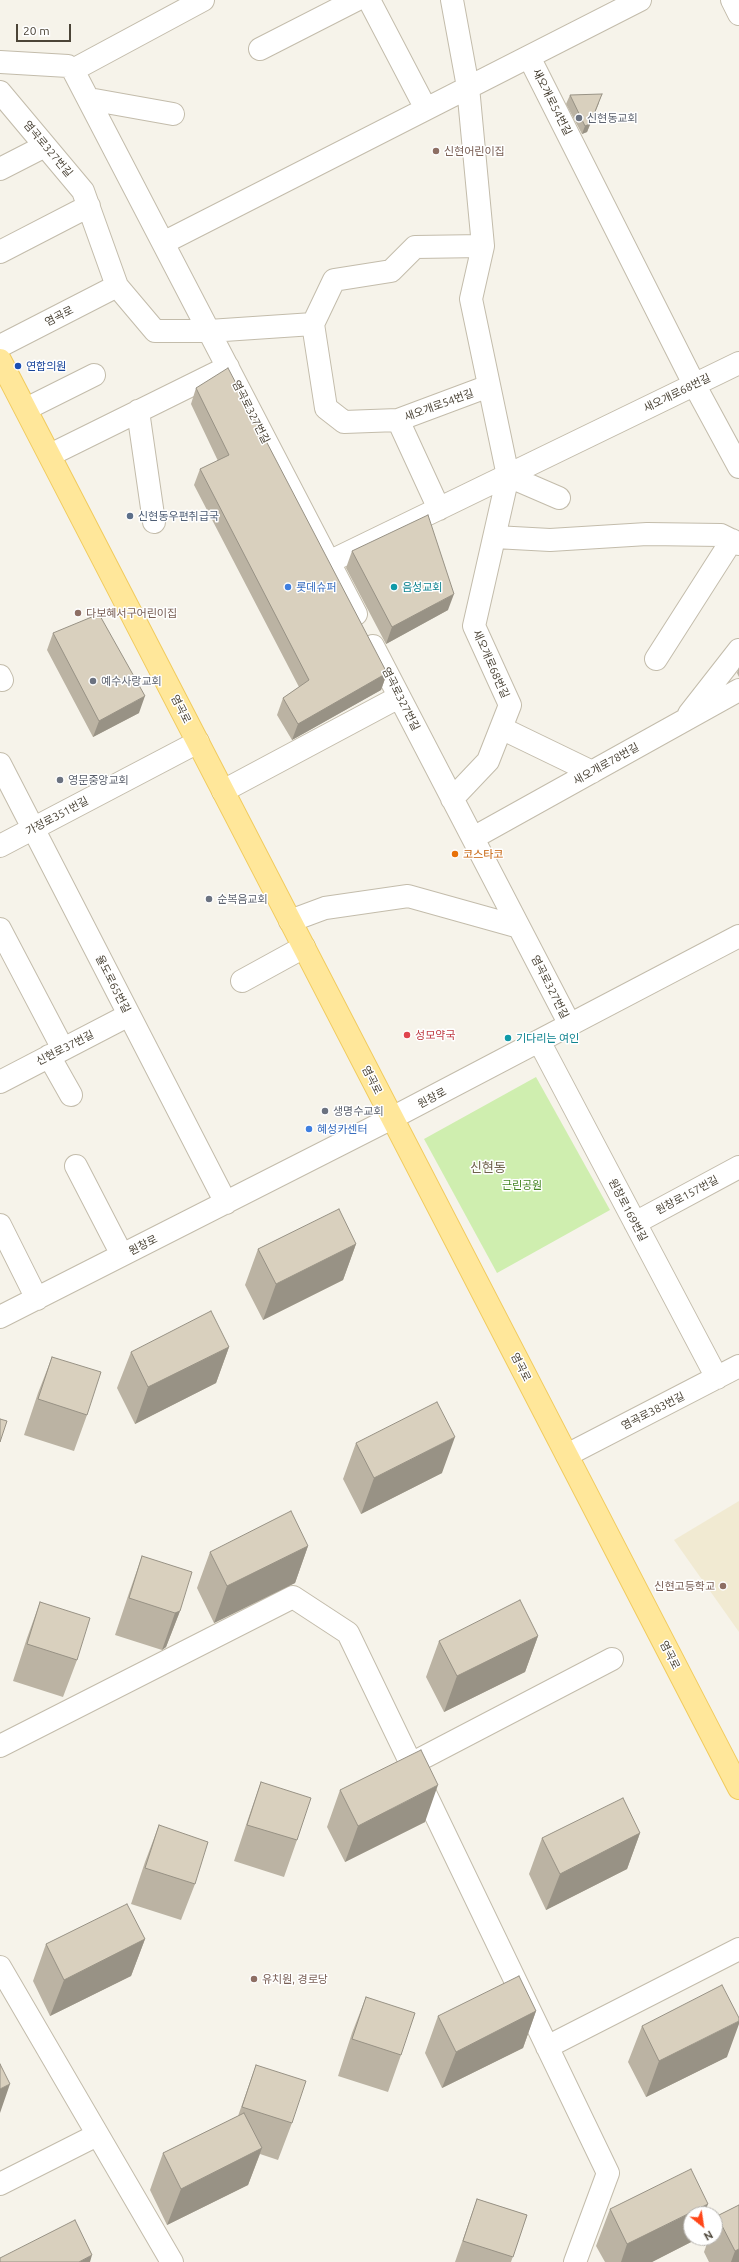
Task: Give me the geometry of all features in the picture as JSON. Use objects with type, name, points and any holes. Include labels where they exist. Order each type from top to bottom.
[{"type":"main road","name":"염곡로","points":[[3,373],[26,409],[50,455],[739,1787]]},
{"type":"street","points":[[0,62],[68,66],[73,70],[203,0]]},
{"type":"street","points":[[260,49],[356,0]]},
{"type":"street","points":[[368,0],[426,109]]},
{"type":"street","points":[[452,0],[468,87]]},
{"type":"street","name":"새오개로54번길","points":[[163,243],[640,0]]},
{"type":"street","points":[[732,0],[739,14]]},
{"type":"street","name":"새오개로54번길","points":[[529,57],[694,384],[739,467]]},
{"type":"street","name":"염곡로327번길","points":[[73,70],[570,1025]]},
{"type":"street","name":"새오개로54번길","points":[[468,87],[483,246],[471,299],[508,476]]},
{"type":"street","name":"염곡로327번길","points":[[0,92],[83,191],[117,286],[155,331],[209,331]]},
{"type":"street","points":[[89,99],[173,114]]},
{"type":"street","points":[[0,169],[45,146]]},
{"type":"street","points":[[0,252],[88,206]]},
{"type":"street","points":[[209,331],[313,324],[334,280],[391,271],[415,247],[483,246]]},
{"type":"street","name":"염곡로","points":[[0,346],[117,286]]},
{"type":"street","name":"새오개로54번길","points":[[313,324],[326,408],[344,422],[398,420],[489,386]]},
{"type":"street","name":"새오개로68번길","points":[[329,562],[739,363]]},
{"type":"street","points":[[50,455],[228,367]]},
{"type":"street","points":[[26,409],[94,375]]},
{"type":"street","points":[[138,412],[154,522]]},
{"type":"street","points":[[398,420],[439,509]]},
{"type":"street","points":[[508,476],[559,498]]},
{"type":"street","name":"새오개로68번길","points":[[452,799],[488,761],[510,705],[474,626],[508,476]]},
{"type":"street","points":[[495,537],[550,540],[647,534],[721,535],[735,542],[656,659]]},
{"type":"street","points":[[684,721],[739,650]]},
{"type":"street","name":"새오개로78번길","points":[[473,838],[739,690]]},
{"type":"street","points":[[223,791],[400,697]]},
{"type":"street","points":[[501,728],[592,772]]},
{"type":"street","name":"가정로351번길","points":[[0,846],[198,742]]},
{"type":"street","name":"율도로65번길","points":[[0,764],[226,1203]]},
{"type":"street","points":[[290,920],[325,908],[408,896],[519,927]]},
{"type":"street","points":[[0,929],[56,1053],[71,1095]]},
{"type":"street","name":"원창로","points":[[0,1317],[392,1118],[739,936]]},
{"type":"street","points":[[242,981],[304,947]]},
{"type":"street","name":"신현로37번길","points":[[0,1082],[129,1015]]},
{"type":"street","name":"원창로169번길","points":[[539,1041],[717,1378]]},
{"type":"street","name":"원창로","points":[[76,1166],[122,1255]]},
{"type":"street","name":"원창로157번길","points":[[635,1223],[739,1167]]},
{"type":"street","points":[[0,1225],[37,1299]]},
{"type":"street","name":"염곡로383번길","points":[[567,1455],[739,1366]]},
{"type":"street","points":[[0,1746],[293,1597],[348,1633],[608,2173],[575,2262]]},
{"type":"street","points":[[411,1764],[612,1659]]},
{"type":"street","points":[[547,2047],[739,1949]]},
{"type":"street","points":[[0,1967],[172,2262]]},
{"type":"street","points":[[0,2184],[97,2135]]},
{"type":"shaded area","name":"신현고등학교","points":[[739,1501],[739,1632],[674,1540]]},
{"type":"green space","name":"근린공원","points":[[536,1077],[610,1210],[497,1273],[424,1139]]},
{"type":"building","points":[[602,94],[590,124],[585,126],[570,95]]},
{"type":"building","name":"롯데슈퍼","points":[[228,368],[387,673],[298,724],[283,698],[309,680],[200,469],[229,455],[196,388]]},
{"type":"building","name":"음성교회","points":[[428,515],[454,594],[392,627],[352,551]]},
{"type":"building","name":"예수사랑교회","points":[[99,614],[145,696],[99,721],[53,633]]},
{"type":"building","points":[[339,1209],[356,1244],[276,1284],[258,1249]]},
{"type":"building","points":[[211,1311],[229,1347],[148,1387],[131,1352]]},
{"type":"building","points":[[52,1357],[101,1372],[87,1415],[38,1399]]},
{"type":"building","points":[[437,1402],[455,1437],[374,1478],[356,1443]]},
{"type":"building","points":[[0,1419],[7,1421],[0,1442]]},
{"type":"building","points":[[291,1511],[308,1546],[227,1586],[210,1552]]},
{"type":"building","points":[[142,1556],[192,1572],[180,1611],[175,1613],[129,1598]]},
{"type":"building","points":[[520,1600],[538,1636],[457,1676],[439,1641]]},
{"type":"building","points":[[40,1602],[90,1618],[77,1660],[27,1644]]},
{"type":"building","points":[[421,1750],[438,1785],[358,1826],[340,1790]]},
{"type":"building","points":[[261,1782],[311,1798],[297,1840],[247,1825]]},
{"type":"building","points":[[623,1798],[640,1833],[560,1874],[542,1838]]},
{"type":"building","points":[[159,1825],[208,1842],[195,1884],[145,1868]]},
{"type":"building","points":[[127,1904],[145,1939],[64,1980],[46,1944]]},
{"type":"building","points":[[519,1976],[536,2011],[456,2052],[438,2016]]},
{"type":"building","points":[[722,1985],[739,2018],[739,2021],[659,2061],[642,2026]]},
{"type":"building","points":[[366,1997],[415,2013],[401,2055],[352,2039]]},
{"type":"building","points":[[0,2064],[10,2084],[0,2089]]},
{"type":"building","points":[[256,2065],[306,2081],[292,2123],[242,2107]]},
{"type":"building","points":[[244,2113],[262,2148],[181,2189],[163,2153]]},
{"type":"building","points":[[691,2169],[708,2204],[704,2206],[683,2206],[683,2216],[627,2244],[610,2209]]},
{"type":"building","points":[[477,2199],[527,2215],[513,2257],[463,2241]]},
{"type":"building","points":[[739,2205],[739,2249],[735,2251],[723,2228],[723,2213]]},
{"type":"building","points":[[75,2220],[92,2255],[79,2262],[0,2262],[0,2258]]},
{"type":"place","name":"신현동교회","points":[[579,118]]},
{"type":"place","name":"신현어린이집","points":[[436,151]]},
{"type":"place","name":"연합의원","points":[[18,366]]},
{"type":"place","name":"신현동우편취급국","points":[[130,516]]},
{"type":"place","name":"롯데슈퍼","points":[[288,587]]},
{"type":"place","name":"음성교회","points":[[394,587]]},
{"type":"place","name":"다보혜서구어린이집","points":[[78,613]]},
{"type":"place","name":"예수사랑교회","points":[[93,681]]},
{"type":"place","name":"영문중앙교회","points":[[60,780]]},
{"type":"place","name":"코스타코","points":[[455,854]]},
{"type":"place","name":"순복음교회","points":[[209,899]]},
{"type":"place","name":"성모약국","points":[[407,1035]]},
{"type":"place","name":"기다리는 여인","points":[[508,1038]]},
{"type":"place","name":"생명수교회","points":[[325,1111]]},
{"type":"place","name":"혜성카센터","points":[[309,1129]]},
{"type":"place","name":"신현고등학교","points":[[723,1586]]},
{"type":"place","name":"유치원, 경로당","points":[[254,1979]]},
{"type":"district","name":"신현동","points":[[488,1168]]}]
